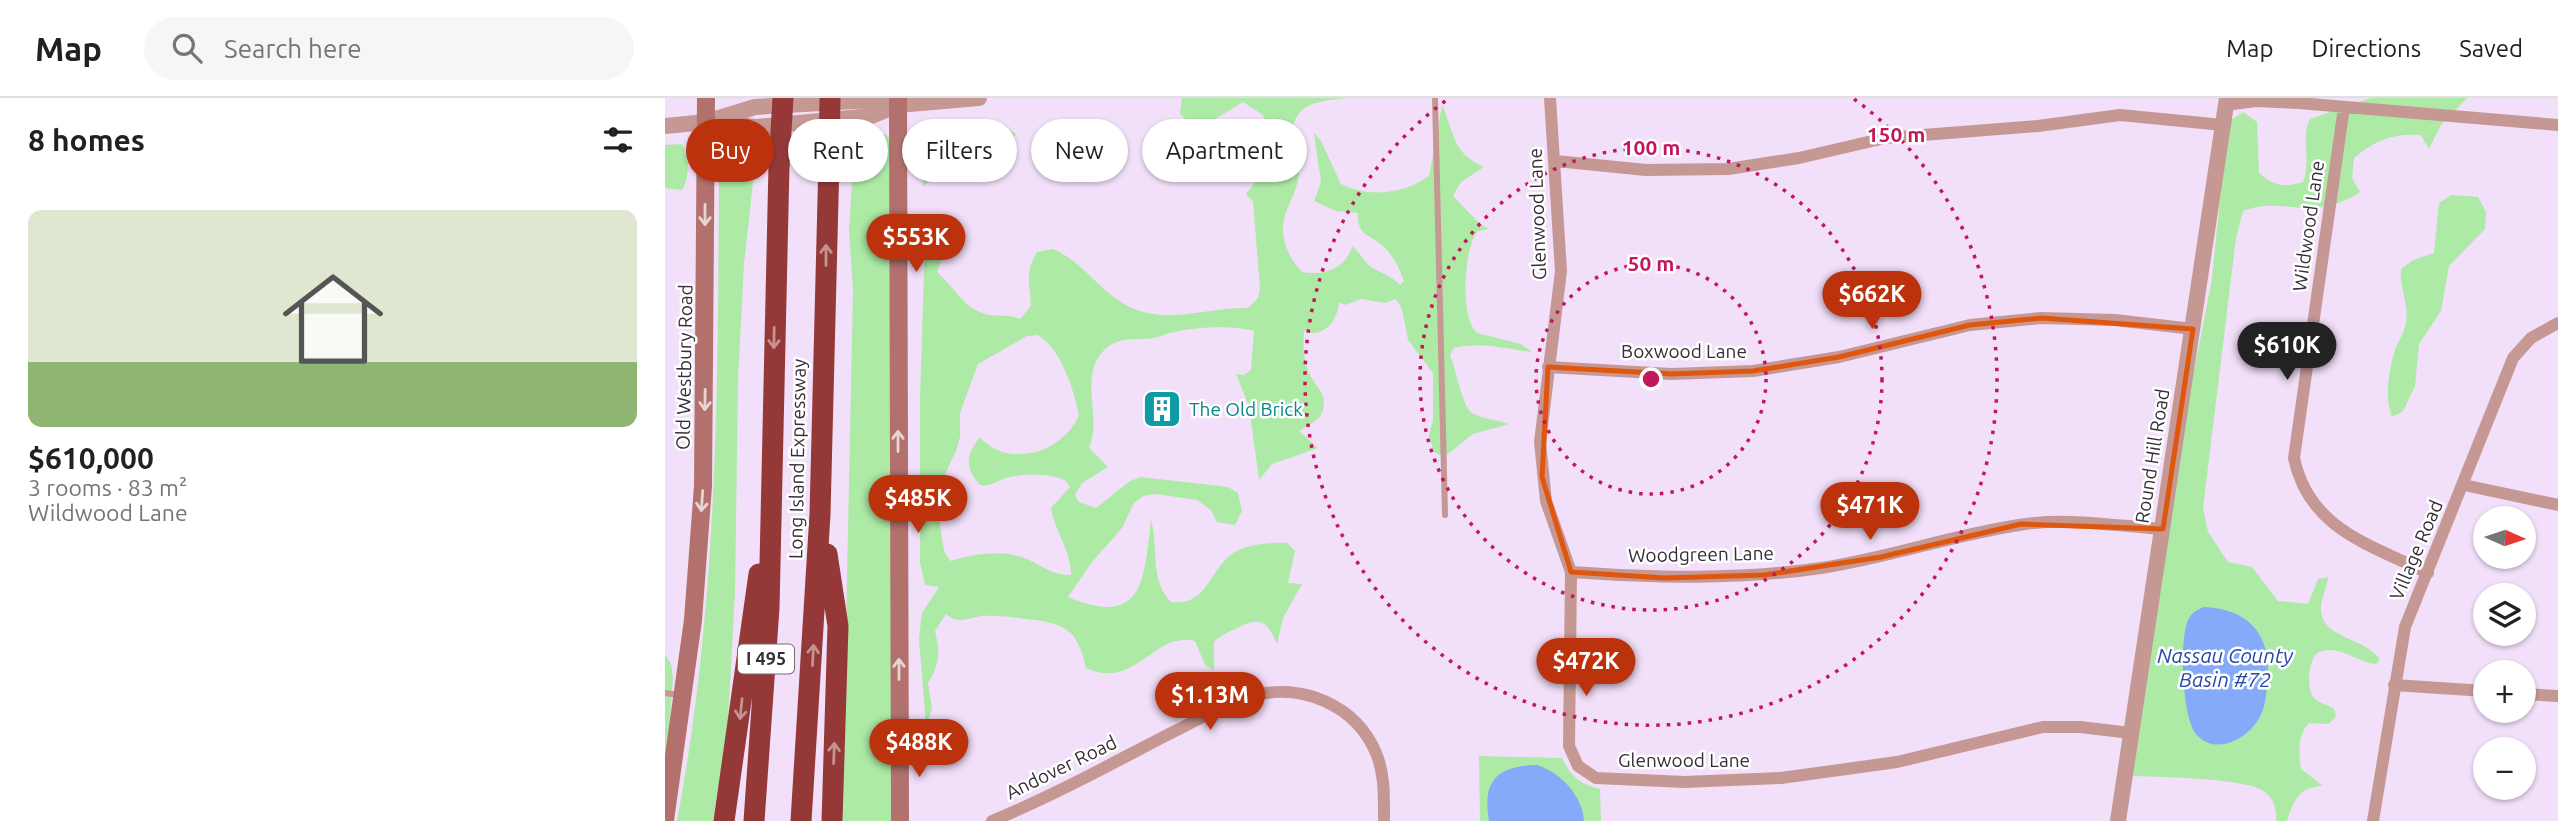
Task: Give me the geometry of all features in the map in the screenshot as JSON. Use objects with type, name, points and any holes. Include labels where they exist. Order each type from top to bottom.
[{"type":"highway","name":"Long Island Expressway","points":[[754,821],[766,662],[783,98]]},
{"type":"highway","name":"Long Island Expressway","points":[[801,821],[820,514],[830,98]]},
{"type":"highway","points":[[724,821],[738,738],[745,653],[771,496]]},
{"type":"highway","points":[[820,514],[838,626],[832,821]]},
{"type":"main road","name":"Old Westbury Road","points":[[706,98],[706,119]]},
{"type":"main road","points":[[898,101],[899,821]]},
{"type":"main road","name":"Old Westbury Road","points":[[665,820],[684,696],[698,554],[705,433],[706,182]]},
{"type":"street","points":[[774,125],[871,116],[898,101],[979,98]]},
{"type":"street","name":"Glenwood Lane","points":[[1550,98],[1561,271],[1540,442],[1546,501],[1571,572],[1569,746],[1578,766],[1596,778],[1685,782],[1781,778],[1897,762],[2043,727],[2080,727],[2130,733]]},
{"type":"street","points":[[2226,101],[2344,107],[2558,125]]},
{"type":"street","name":"Round Hill Road","points":[[2118,821],[2226,101]]},
{"type":"street","name":"Wildwood Lane","points":[[2344,107],[2294,458],[2304,492],[2326,520],[2428,573]]},
{"type":"street","points":[[1556,161],[1646,170],[1728,169],[1789,160],[1885,138],[2038,126],[2120,115],[2223,125]]},
{"type":"street","points":[[665,126],[686,124]]},
{"type":"street","name":"Boxwood Lane","points":[[1548,367],[1671,374],[1753,371],[1839,358],[1970,325],[2041,318],[2115,320],[2193,329]]},
{"type":"street","name":"Village Road","points":[[2373,821],[2393,685],[2405,628],[2513,358],[2531,338],[2558,323]]},
{"type":"street","points":[[2464,485],[2558,505]]},
{"type":"street","name":"Woodgreen Lane","points":[[1571,572],[1665,578],[1764,575],[1881,557],[2021,524],[2060,522],[2162,529]]},
{"type":"street","points":[[2393,685],[2473,690]]},
{"type":"street","name":"Andover Road","points":[[992,821],[1229,704],[1276,692],[1303,694],[1325,700],[1353,718],[1377,754],[1384,792],[1384,821]]},
{"type":"street","points":[[2536,695],[2558,696]]},
{"type":"lane","points":[[1435,98],[1445,515]]},
{"type":"lane","points":[[665,693],[684,696]]},
{"type":"highlighted area","points":[[2041,318],[2193,329],[2163,529],[2021,524],[1881,557],[1764,575],[1665,578],[1571,572],[1542,477],[1548,367],[1671,374],[1753,371],[1839,357],[1970,325]]},
{"type":"green space","points":[[1182,98],[1348,98],[1308,106],[1296,119],[1264,119],[1263,115],[1243,102],[1215,119],[1185,119],[1180,114]]},
{"type":"green space","points":[[2371,98],[2467,98],[2441,125],[2429,149],[2421,135],[2402,135],[2377,142],[2354,158],[2352,178],[2360,192],[2327,206],[2272,206],[2243,211],[2236,238],[2203,508],[2208,532],[2228,562],[2252,567],[2278,601],[2308,604],[2318,579],[2328,577],[2321,607],[2323,620],[2336,632],[2372,651],[2379,658],[2378,663],[2374,664],[2340,651],[2326,650],[2315,655],[2309,674],[2311,694],[2316,700],[2334,709],[2336,716],[2329,724],[2309,723],[2302,733],[2300,757],[2301,769],[2323,786],[2303,792],[2292,806],[2287,821],[2276,821],[2273,801],[2265,792],[2255,787],[2198,779],[2125,776],[2163,529],[2212,279],[2226,139],[2231,120],[2243,112],[2257,122],[2259,173],[2279,185],[2290,185],[2303,182],[2306,135],[2310,119]]},
{"type":"green space","points":[[1442,105],[1460,149],[1484,167],[1461,182],[1453,196],[1480,224],[1489,229],[1478,231],[1469,251],[1465,282],[1471,324],[1477,333],[1521,344],[1532,352],[1473,345],[1454,348],[1450,355],[1468,409],[1480,417],[1509,424],[1473,434],[1444,457],[1434,452],[1429,435],[1433,420],[1433,373],[1408,340],[1402,309],[1396,299],[1385,303],[1361,299],[1345,305],[1339,302],[1336,315],[1329,326],[1318,332],[1304,331],[1306,365],[1323,396],[1324,408],[1314,422],[1299,431],[1318,448],[1272,464],[1259,480],[1249,406],[1236,374],[1244,375],[1251,370],[1254,331],[1225,327],[1204,328],[1183,330],[1154,338],[1122,340],[1112,344],[1100,355],[1093,370],[1091,390],[1094,419],[1089,448],[1108,467],[1082,483],[1075,495],[1079,502],[1096,508],[1130,481],[1141,477],[1228,487],[1238,493],[1242,511],[1235,525],[1217,522],[1211,510],[1197,500],[1156,494],[1143,496],[1134,503],[1122,528],[1092,562],[1068,597],[1093,605],[1112,607],[1126,602],[1136,592],[1142,578],[1151,520],[1157,573],[1164,593],[1171,602],[1182,602],[1199,595],[1228,557],[1240,549],[1287,543],[1295,551],[1288,583],[1302,584],[1283,618],[1277,644],[1267,626],[1253,622],[1226,633],[1214,642],[1214,670],[1205,665],[1195,641],[1181,640],[1168,644],[1131,667],[1118,672],[1103,673],[1086,668],[1083,655],[1073,636],[1059,626],[998,616],[959,620],[946,614],[935,631],[938,658],[928,683],[932,709],[926,725],[919,638],[922,613],[939,587],[925,585],[920,562],[920,399],[925,241],[932,236],[942,239],[944,251],[937,272],[963,300],[975,310],[987,314],[1020,319],[1031,306],[1029,279],[1033,260],[1037,252],[1053,249],[1072,260],[1112,296],[1136,310],[1167,315],[1248,308],[1258,298],[1260,288],[1253,202],[1246,194],[1255,182],[1298,182],[1283,229],[1286,247],[1302,272],[1318,273],[1333,269],[1345,260],[1352,246],[1371,267],[1400,285],[1404,281],[1396,262],[1383,246],[1362,231],[1358,213],[1336,211],[1314,201],[1321,182],[1314,133],[1321,141],[1341,184],[1363,191],[1398,190],[1429,176]],"holes":[[[1037,335],[1053,349],[1074,394],[1079,415],[1072,428],[1048,447],[1020,454],[1005,453],[980,437],[972,449],[969,467],[980,485],[988,485],[1013,476],[1029,475],[1053,476],[1066,481],[1070,487],[1051,508],[1068,557],[1071,575],[1055,572],[1022,557],[1001,553],[980,554],[950,561],[944,551],[937,506],[938,489],[956,451],[960,437],[960,413],[978,364],[1027,336]]]},
{"type":"green space","points":[[888,137],[891,140],[892,821],[842,821],[853,290],[849,230],[852,182],[888,182]]},
{"type":"green space","points":[[682,144],[686,155],[686,179],[682,190],[665,188],[665,145]]},
{"type":"green space","points":[[719,182],[753,182],[744,264],[738,379],[735,593],[728,720],[713,821],[677,821],[691,738],[708,571],[718,320]]},
{"type":"green space","points":[[2451,195],[2478,197],[2486,212],[2485,229],[2449,266],[2441,311],[2419,344],[2415,386],[2403,411],[2392,417],[2388,400],[2390,373],[2407,315],[2401,269],[2413,260],[2434,253],[2439,203]]},
{"type":"green space","points":[[665,654],[671,664],[673,678],[665,787]]},
{"type":"green space","points":[[1479,756],[1562,758],[1577,778],[1586,785],[1600,789],[1601,821],[1480,821]]},
{"type":"water","name":"Nassau County Basin #72","points":[[2204,607],[2235,613],[2247,620],[2262,640],[2268,668],[2265,703],[2260,716],[2246,734],[2220,745],[2203,741],[2196,734],[2191,725],[2185,696],[2185,630],[2191,615]]},
{"type":"water","points":[[1537,765],[1554,773],[1569,786],[1583,812],[1584,821],[1489,821],[1488,795],[1495,778],[1512,768]]},
{"type":"place","name":"The Old Brick","points":[[1162,409]]}]
